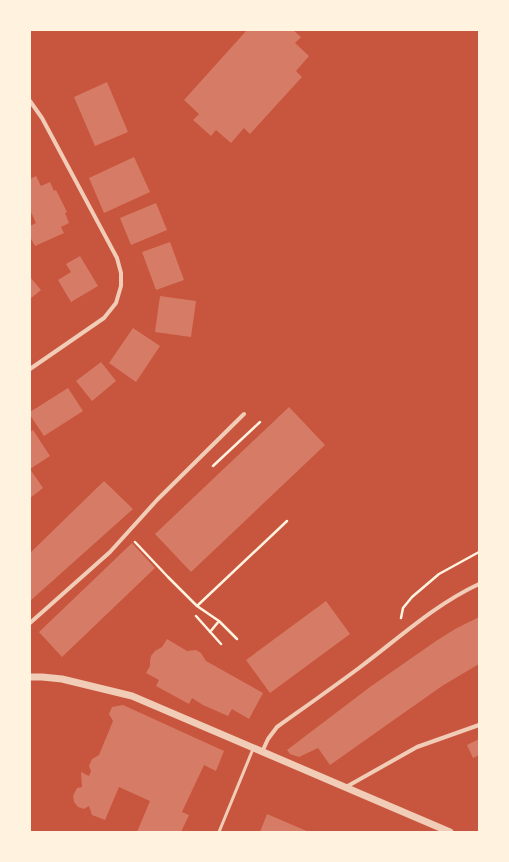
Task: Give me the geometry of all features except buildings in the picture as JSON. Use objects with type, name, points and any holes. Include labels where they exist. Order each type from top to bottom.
[{"type":"street","points":[[30,101],[42,118],[117,258],[121,273],[121,286],[116,303],[104,318],[30,369]]},
{"type":"street","points":[[30,623],[110,552],[157,500],[244,414]]},
{"type":"street","points":[[262,752],[268,739],[277,727],[360,668],[396,638],[429,614],[479,584]]},
{"type":"street","points":[[30,677],[62,680],[132,696],[450,832]]},
{"type":"street","points":[[346,787],[417,747],[479,725]]},
{"type":"lane","points":[[219,832],[253,749]]},
{"type":"path","points":[[197,606],[287,522]]},
{"type":"path","points":[[142,549],[197,606],[219,621],[237,639]]},
{"type":"path","points":[[396,638],[403,608],[412,597],[439,574],[479,552]]},
{"type":"path","points":[[196,616],[221,644]]},
{"type":"path","points":[[210,632],[219,621]]}]
